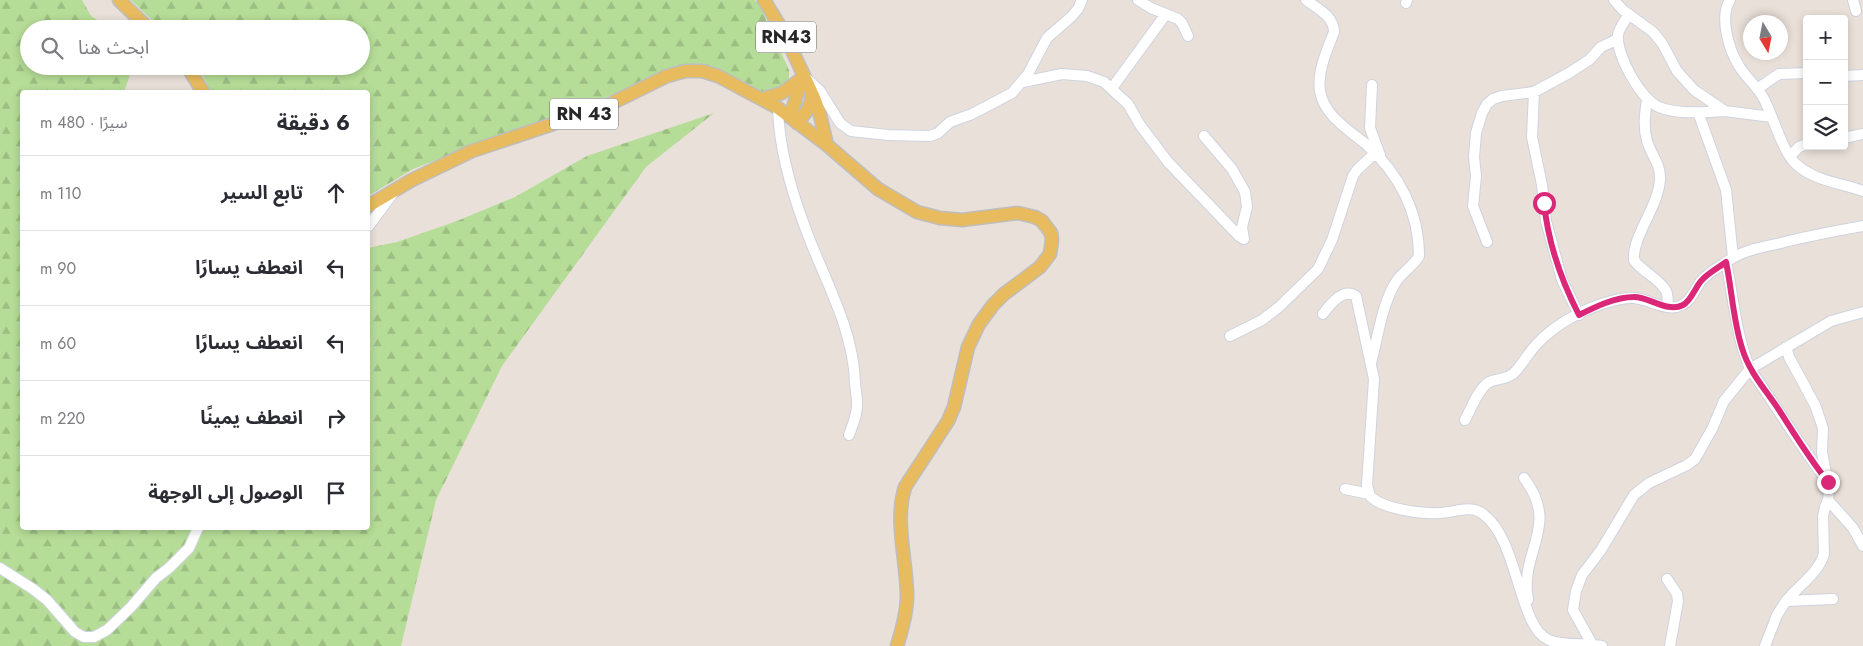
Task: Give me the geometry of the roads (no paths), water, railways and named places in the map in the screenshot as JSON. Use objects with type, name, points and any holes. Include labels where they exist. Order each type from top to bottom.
[{"type":"main road","points":[[119,0],[140,20]]},
{"type":"main road","name":"RN43","points":[[764,0],[784,33],[802,78]]},
{"type":"main road","name":"RN 43","points":[[370,205],[442,164],[472,151],[604,107],[667,76],[686,71],[702,71],[718,76],[778,108],[794,120]]},
{"type":"main road","points":[[193,75],[202,90]]},
{"type":"main road","points":[[802,78],[811,91],[819,111],[827,145]]},
{"type":"main road","points":[[762,99],[782,93],[802,78]]},
{"type":"main road","points":[[794,120],[802,78]]},
{"type":"main road","points":[[794,120],[810,105],[811,91]]},
{"type":"main road","points":[[794,120],[827,145],[878,189],[917,212],[940,218],[962,220],[1004,214],[1027,214],[1042,221],[1051,233],[1050,254],[1040,267],[1004,294],[979,324],[968,347],[954,407],[948,421],[905,488],[901,498],[900,519],[908,596],[898,646]]},
{"type":"street","points":[[802,78],[817,86],[845,128],[868,134],[920,137],[938,133],[950,122],[972,114],[1012,94],[1023,82],[1047,38],[1071,17],[1078,9],[1082,0]]},
{"type":"street","points":[[1138,0],[1150,8],[1178,19],[1188,36]]},
{"type":"street","points":[[1306,0],[1324,13],[1334,25],[1334,32],[1320,76],[1320,91],[1324,106],[1374,154],[1401,186],[1411,206],[1418,240],[1419,256],[1398,278],[1388,296],[1371,364]]},
{"type":"street","points":[[1614,0],[1653,32],[1662,43],[1684,80],[1694,90],[1725,111]]},
{"type":"street","points":[[1730,0],[1726,14],[1731,46],[1740,67],[1764,98],[1790,156],[1796,165],[1814,176],[1863,191]]},
{"type":"street","points":[[1853,0],[1856,11]]},
{"type":"street","points":[[1112,88],[1166,14]]},
{"type":"street","points":[[1629,14],[1620,28],[1618,39],[1622,56],[1639,90],[1658,107],[1669,110],[1725,111],[1772,117]]},
{"type":"street","points":[[1487,242],[1473,206],[1476,176],[1474,157],[1479,121],[1482,113],[1493,99],[1534,92],[1569,73],[1589,60],[1601,47],[1618,39]]},
{"type":"street","points":[[1757,89],[1779,74],[1803,73]]},
{"type":"street","points":[[1023,82],[1054,74],[1073,74],[1096,78],[1112,88],[1128,104],[1152,142],[1180,176],[1244,239],[1242,227],[1247,208],[1244,192],[1232,169],[1204,136]]},
{"type":"street","points":[[1848,76],[1863,75]]},
{"type":"street","points":[[1372,85],[1370,128],[1383,164]]},
{"type":"street","points":[[1534,92],[1532,137],[1542,185],[1546,221],[1562,280],[1579,315]]},
{"type":"street","points":[[1647,99],[1644,116],[1645,132],[1658,165],[1660,182],[1652,209],[1636,241],[1634,260],[1642,270],[1666,291],[1668,306]]},
{"type":"street","points":[[778,108],[780,134],[797,203],[805,228],[839,309],[851,345],[858,403],[849,435]]},
{"type":"street","points":[[1698,112],[1726,190],[1731,287],[1736,327],[1742,349],[1750,369],[1800,445],[1828,482]]},
{"type":"street","points":[[1848,137],[1863,134]]},
{"type":"street","points":[[1790,156],[1803,146]]},
{"type":"street","points":[[1230,336],[1245,330],[1271,314],[1318,269],[1334,234],[1353,176],[1374,154]]},
{"type":"street","points":[[370,224],[394,191]]},
{"type":"street","points":[[1465,420],[1486,385],[1492,381],[1505,379],[1513,374],[1535,345],[1558,327],[1579,315],[1607,303],[1628,298],[1642,298],[1678,307],[1686,303],[1705,276],[1729,260],[1768,246],[1863,226]]},
{"type":"street","points":[[1323,314],[1336,298],[1345,295],[1355,295],[1374,379],[1367,484],[1368,494]]},
{"type":"street","points":[[1597,645],[1573,610],[1576,591],[1582,575],[1601,550],[1634,495],[1649,483],[1687,466],[1695,459],[1712,429],[1724,402],[1750,369],[1831,321],[1863,312]]},
{"type":"street","points":[[1765,646],[1777,615],[1786,601],[1820,565],[1824,554],[1824,511],[1828,500],[1828,482],[1822,452],[1823,430],[1821,422],[1815,405],[1789,357],[1786,347]]},
{"type":"street","points":[[1524,478],[1533,489],[1541,512],[1540,525],[1526,580],[1531,618]]},
{"type":"street","points":[[1346,489],[1368,494],[1384,504],[1422,512],[1449,513],[1470,508],[1483,513],[1496,527],[1508,548],[1524,601],[1538,632],[1546,639],[1556,642],[1597,645]]},
{"type":"street","points":[[1828,500],[1853,528],[1863,546]]},
{"type":"street","points":[[0,568],[47,600],[75,632],[84,637],[94,637],[107,630],[131,607],[156,578],[170,568],[189,548],[197,530]]},
{"type":"street","points":[[1667,579],[1677,594],[1678,601],[1670,646]]},
{"type":"street","points":[[1786,601],[1832,599]]}]
